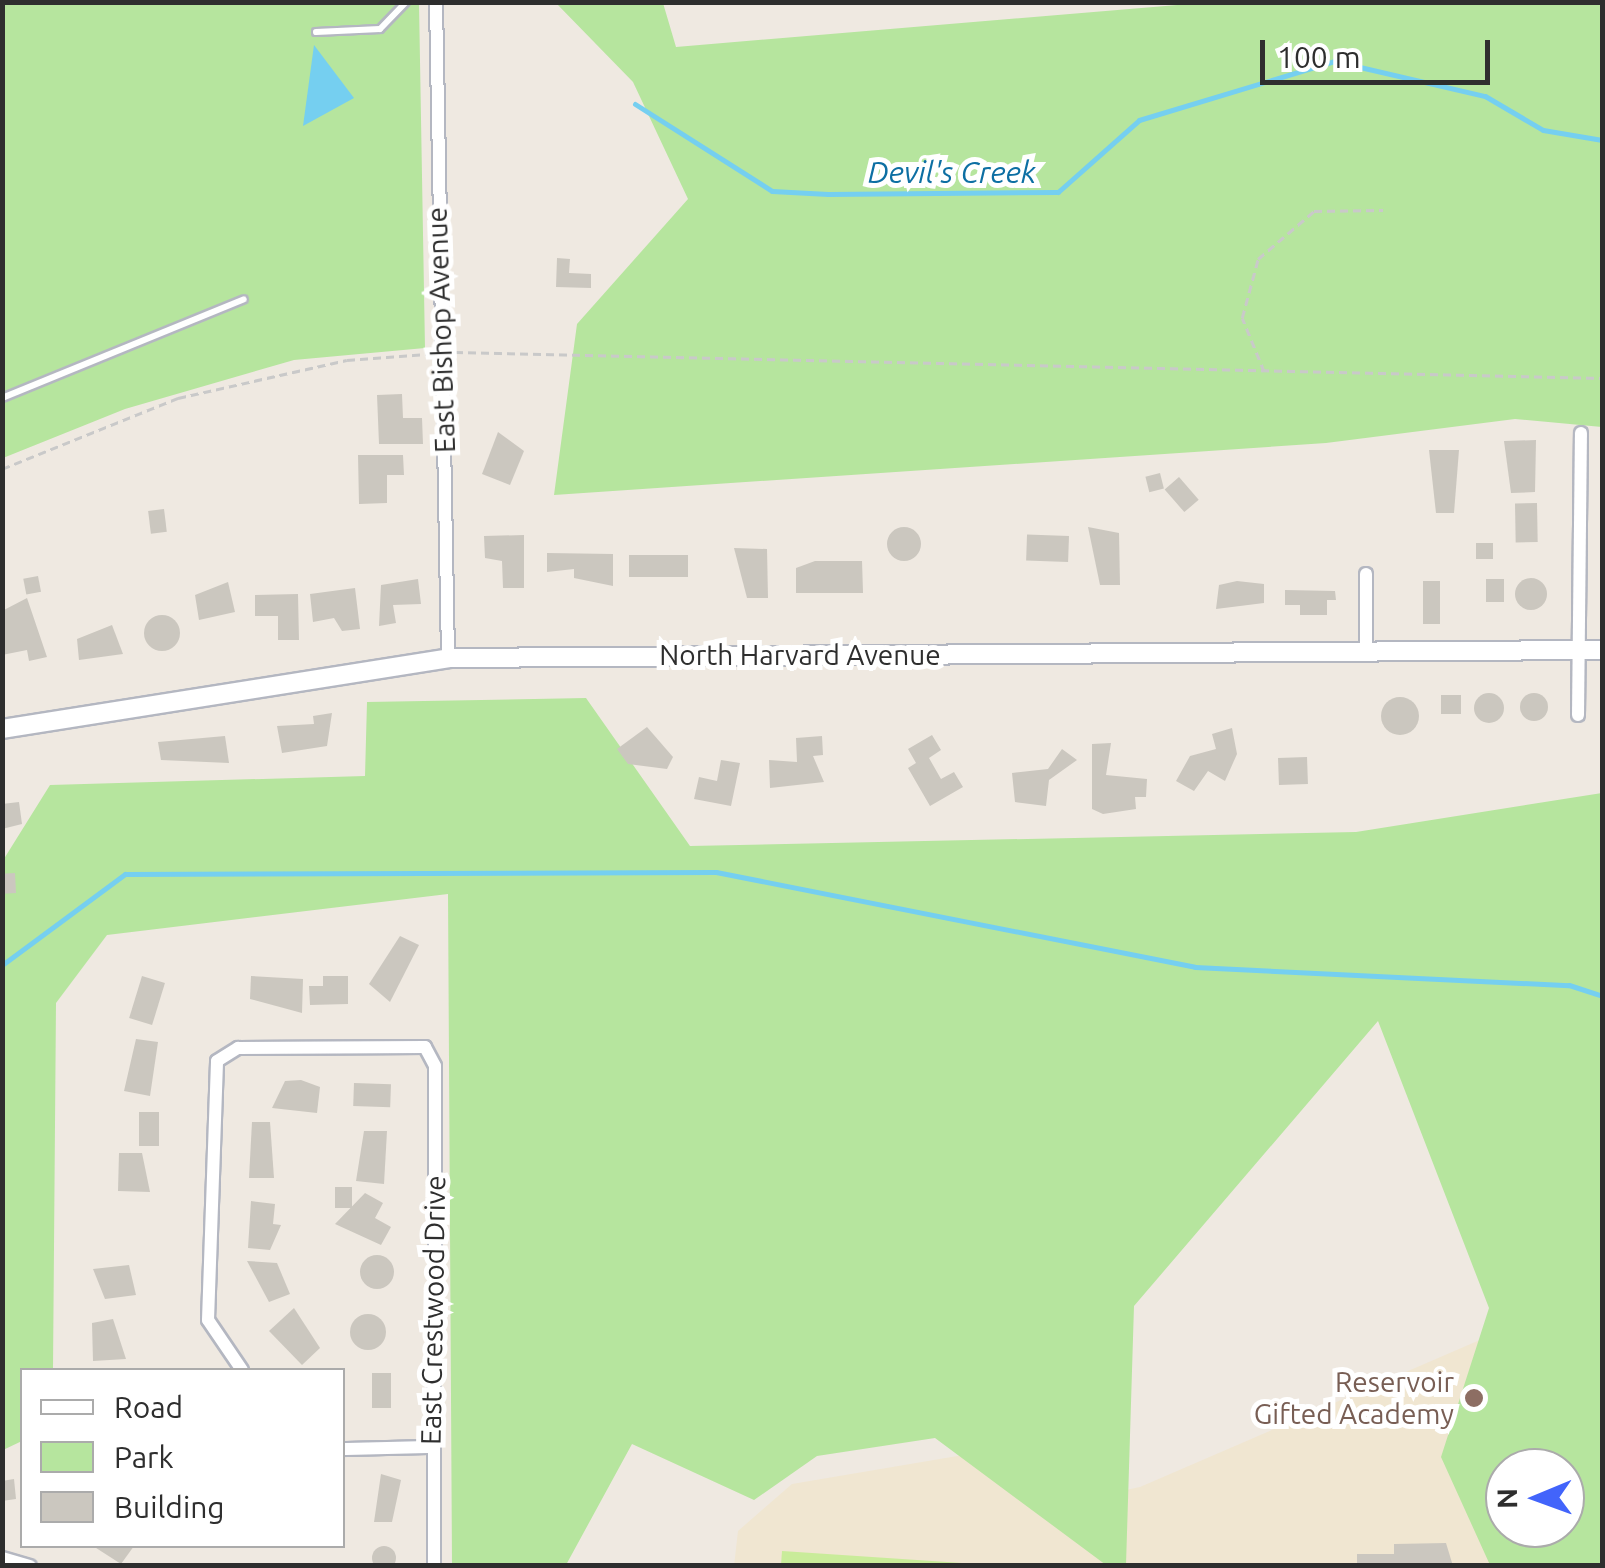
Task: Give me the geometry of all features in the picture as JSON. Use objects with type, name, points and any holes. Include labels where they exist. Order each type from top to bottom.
[{"type":"street","name":"East Bishop Avenue","points":[[436,2],[448,658]]},
{"type":"street","points":[[1578,715],[1582,650],[1581,433]]},
{"type":"street","points":[[1366,574],[1366,651]]},
{"type":"street","name":"North Harvard Avenue","points":[[2,729],[448,658],[1602,650]]},
{"type":"street","name":"East Crestwood Drive","points":[[240,1368],[208,1327],[217,1061],[238,1048],[421,1046],[433,1056],[434,1566]]},
{"type":"street","points":[[345,1449],[432,1448]]},
{"type":"street","points":[[2,1558],[30,1566]]},
{"type":"lane","points":[[316,32],[380,29],[406,2]]},
{"type":"lane","points":[[2,398],[244,299]]},
{"type":"path","points":[[1264,374],[1242,318],[1258,259],[1314,212],[1382,210]]},
{"type":"path","points":[[2,469],[178,398],[347,360],[444,352],[1264,374],[1602,378]]},
{"type":"shaded area","name":"Reservoir Gifted Academy","points":[[1577,1298],[1602,1565],[734,1566],[738,1531],[792,1484],[987,1451],[1055,1505],[1140,1487]]},
{"type":"green space","points":[[3,3],[419,3],[425,348],[294,360],[125,409],[3,458]]},
{"type":"green space","points":[[556,3],[663,3],[676,47],[1201,3],[1602,3],[1602,427],[1515,419],[1326,443],[554,495],[577,324],[688,199],[633,82]]},
{"type":"green space","points":[[586,698],[690,846],[1356,832],[1602,793],[1602,1565],[1490,1565],[1441,1457],[1489,1308],[1378,1021],[1134,1306],[1126,1565],[1106,1565],[935,1438],[817,1456],[754,1500],[632,1444],[566,1565],[452,1565],[448,894],[107,935],[56,1003],[53,1368],[20,1368],[20,1442],[3,1450],[2,862],[50,785],[365,776],[367,702]]},
{"type":"green space","points":[[782,1551],[992,1565],[781,1565]]},
{"type":"water","points":[[314,45],[354,98],[303,126]]},
{"type":"building","points":[[557,258],[570,259],[569,273],[591,274],[591,288],[556,287]]},
{"type":"building","points":[[402,394],[403,418],[422,418],[423,444],[379,444],[377,395]]},
{"type":"building","points":[[498,432],[524,451],[510,485],[482,474]]},
{"type":"building","points":[[1536,440],[1535,492],[1511,493],[1504,441]]},
{"type":"building","points":[[1429,450],[1459,450],[1454,513],[1436,513]]},
{"type":"building","points":[[358,455],[403,455],[404,475],[387,475],[387,503],[359,504]]},
{"type":"building","points":[[1160,473],[1164,489],[1149,492],[1145,477]]},
{"type":"building","points":[[1179,477],[1199,500],[1184,512],[1165,489]]},
{"type":"building","points":[[1515,503],[1537,503],[1538,542],[1516,542]]},
{"type":"building","points":[[164,509],[167,532],[151,534],[148,511]]},
{"type":"building","points":[[904,527],[916,532],[921,544],[916,556],[904,561],[892,556],[887,544],[892,532]]},
{"type":"building","points":[[1088,527],[1119,533],[1120,585],[1100,585]]},
{"type":"building","points":[[524,535],[524,588],[503,588],[502,561],[485,558],[484,536]]},
{"type":"building","points":[[1027,535],[1069,536],[1068,562],[1026,561]]},
{"type":"building","points":[[1476,543],[1493,543],[1493,559],[1476,559]]},
{"type":"building","points":[[734,548],[767,549],[768,598],[747,598]]},
{"type":"building","points":[[547,553],[613,554],[613,586],[574,578],[574,569],[547,572]]},
{"type":"building","points":[[629,555],[688,555],[688,577],[629,577]]},
{"type":"building","points":[[815,561],[862,561],[863,593],[796,593],[796,568]]},
{"type":"building","points":[[38,576],[41,592],[26,595],[23,579]]},
{"type":"building","points":[[1531,578],[1543,582],[1547,594],[1543,606],[1531,610],[1519,606],[1515,594],[1519,582]]},
{"type":"building","points":[[418,579],[421,604],[393,605],[396,623],[379,626],[381,585]]},
{"type":"building","points":[[1486,579],[1504,579],[1504,602],[1486,602]]},
{"type":"building","points":[[1237,581],[1264,584],[1264,603],[1216,609],[1219,585]]},
{"type":"building","points":[[1423,581],[1440,581],[1440,624],[1423,624]]},
{"type":"building","points":[[228,582],[235,612],[199,620],[195,595]]},
{"type":"building","points":[[355,588],[360,629],[342,631],[334,618],[313,622],[310,594]]},
{"type":"building","points":[[1285,590],[1335,591],[1336,600],[1327,600],[1327,615],[1300,615],[1300,605],[1285,605]]},
{"type":"building","points":[[298,594],[299,640],[278,640],[278,616],[255,616],[255,595]]},
{"type":"building","points":[[27,598],[47,657],[29,661],[27,650],[2,655],[2,611]]},
{"type":"building","points":[[162,615],[175,620],[180,633],[175,646],[162,651],[149,646],[144,633],[149,620]]},
{"type":"building","points":[[112,625],[123,654],[79,660],[77,639]]},
{"type":"building","points":[[1489,693],[1500,697],[1504,708],[1500,719],[1489,723],[1478,719],[1474,708],[1478,697]]},
{"type":"building","points":[[1534,693],[1544,697],[1548,707],[1544,717],[1534,721],[1524,717],[1520,707],[1524,697]]},
{"type":"building","points":[[1441,695],[1461,695],[1461,714],[1441,714]]},
{"type":"building","points":[[1400,697],[1414,702],[1419,716],[1414,730],[1400,735],[1386,730],[1381,716],[1386,702]]},
{"type":"building","points":[[332,713],[327,746],[282,753],[277,726],[314,724],[313,716]]},
{"type":"building","points":[[647,727],[673,757],[667,769],[628,764],[617,749]]},
{"type":"building","points":[[1232,728],[1237,754],[1225,781],[1208,771],[1194,791],[1176,781],[1190,756],[1216,749],[1212,734]]},
{"type":"building","points":[[932,735],[941,750],[929,758],[941,779],[954,772],[963,787],[930,806],[908,768],[916,763],[908,749]]},
{"type":"building","points":[[225,736],[229,763],[161,760],[158,742]]},
{"type":"building","points":[[822,736],[823,755],[813,756],[824,782],[770,788],[769,760],[797,762],[796,738]]},
{"type":"building","points":[[1111,743],[1106,775],[1147,779],[1146,797],[1135,797],[1136,809],[1103,814],[1092,809],[1092,744]]},
{"type":"building","points":[[1062,749],[1077,760],[1049,780],[1046,806],[1015,802],[1012,773],[1048,769]]},
{"type":"building","points":[[1307,757],[1308,784],[1279,785],[1278,758]]},
{"type":"building","points":[[721,760],[740,763],[731,806],[694,799],[699,777],[717,781]]},
{"type":"building","points":[[19,802],[22,824],[2,829],[2,804]]},
{"type":"building","points":[[15,873],[16,893],[3,894],[2,874]]},
{"type":"building","points":[[400,936],[419,945],[390,1002],[369,984]]},
{"type":"building","points":[[142,976],[165,983],[152,1025],[129,1018]]},
{"type":"building","points":[[251,976],[303,979],[302,1013],[250,999]]},
{"type":"building","points":[[323,976],[348,976],[348,1004],[310,1005],[309,986],[323,986]]},
{"type":"building","points":[[136,1039],[158,1042],[150,1096],[124,1091]]},
{"type":"building","points":[[301,1080],[320,1087],[317,1113],[272,1108],[285,1081]]},
{"type":"building","points":[[354,1083],[391,1084],[390,1107],[353,1106]]},
{"type":"building","points":[[139,1112],[159,1112],[159,1146],[139,1146]]},
{"type":"building","points":[[252,1122],[270,1122],[274,1178],[249,1178]]},
{"type":"building","points":[[364,1131],[387,1131],[384,1184],[356,1181]]},
{"type":"building","points":[[119,1153],[142,1153],[150,1192],[118,1191]]},
{"type":"building","points":[[335,1187],[352,1187],[352,1208],[335,1208]]},
{"type":"building","points":[[365,1193],[383,1203],[375,1218],[391,1227],[381,1245],[335,1224]]},
{"type":"building","points":[[251,1201],[275,1204],[273,1224],[281,1225],[270,1250],[248,1248]]},
{"type":"building","points":[[377,1255],[389,1260],[394,1272],[389,1284],[377,1289],[365,1284],[360,1272],[365,1260]]},
{"type":"building","points":[[247,1261],[277,1263],[290,1294],[269,1302]]},
{"type":"building","points":[[129,1265],[136,1295],[105,1299],[93,1269]]},
{"type":"building","points":[[294,1308],[320,1348],[302,1365],[269,1331]]},
{"type":"building","points":[[368,1314],[381,1319],[386,1332],[381,1345],[368,1350],[355,1345],[350,1332],[355,1319]]},
{"type":"building","points":[[113,1319],[126,1359],[93,1361],[92,1323]]},
{"type":"building","points":[[372,1373],[391,1373],[391,1408],[372,1408]]},
{"type":"building","points":[[381,1474],[401,1480],[392,1522],[374,1522]]},
{"type":"building","points":[[14,1479],[16,1499],[2,1501],[2,1481]]},
{"type":"building","points":[[1446,1543],[1453,1566],[1357,1566],[1357,1554],[1394,1554],[1394,1544]]},
{"type":"building","points":[[380,1547],[388,1547],[395,1554],[395,1562],[388,1569],[380,1569],[373,1562],[373,1554]]},
{"type":"building","points":[[96,1548],[133,1548],[121,1564]]},
{"type":"waterway","name":"Devil's Creek","points":[[635,104],[772,191],[828,194],[1058,192],[1139,120],[1334,61],[1485,96],[1543,130],[1602,140]]},
{"type":"waterway","points":[[2,965],[125,874],[716,872],[1195,967],[1569,985],[1602,996]]},
{"type":"place","name":"Reservoir Gifted Academy","points":[[1474,1398]]}]
